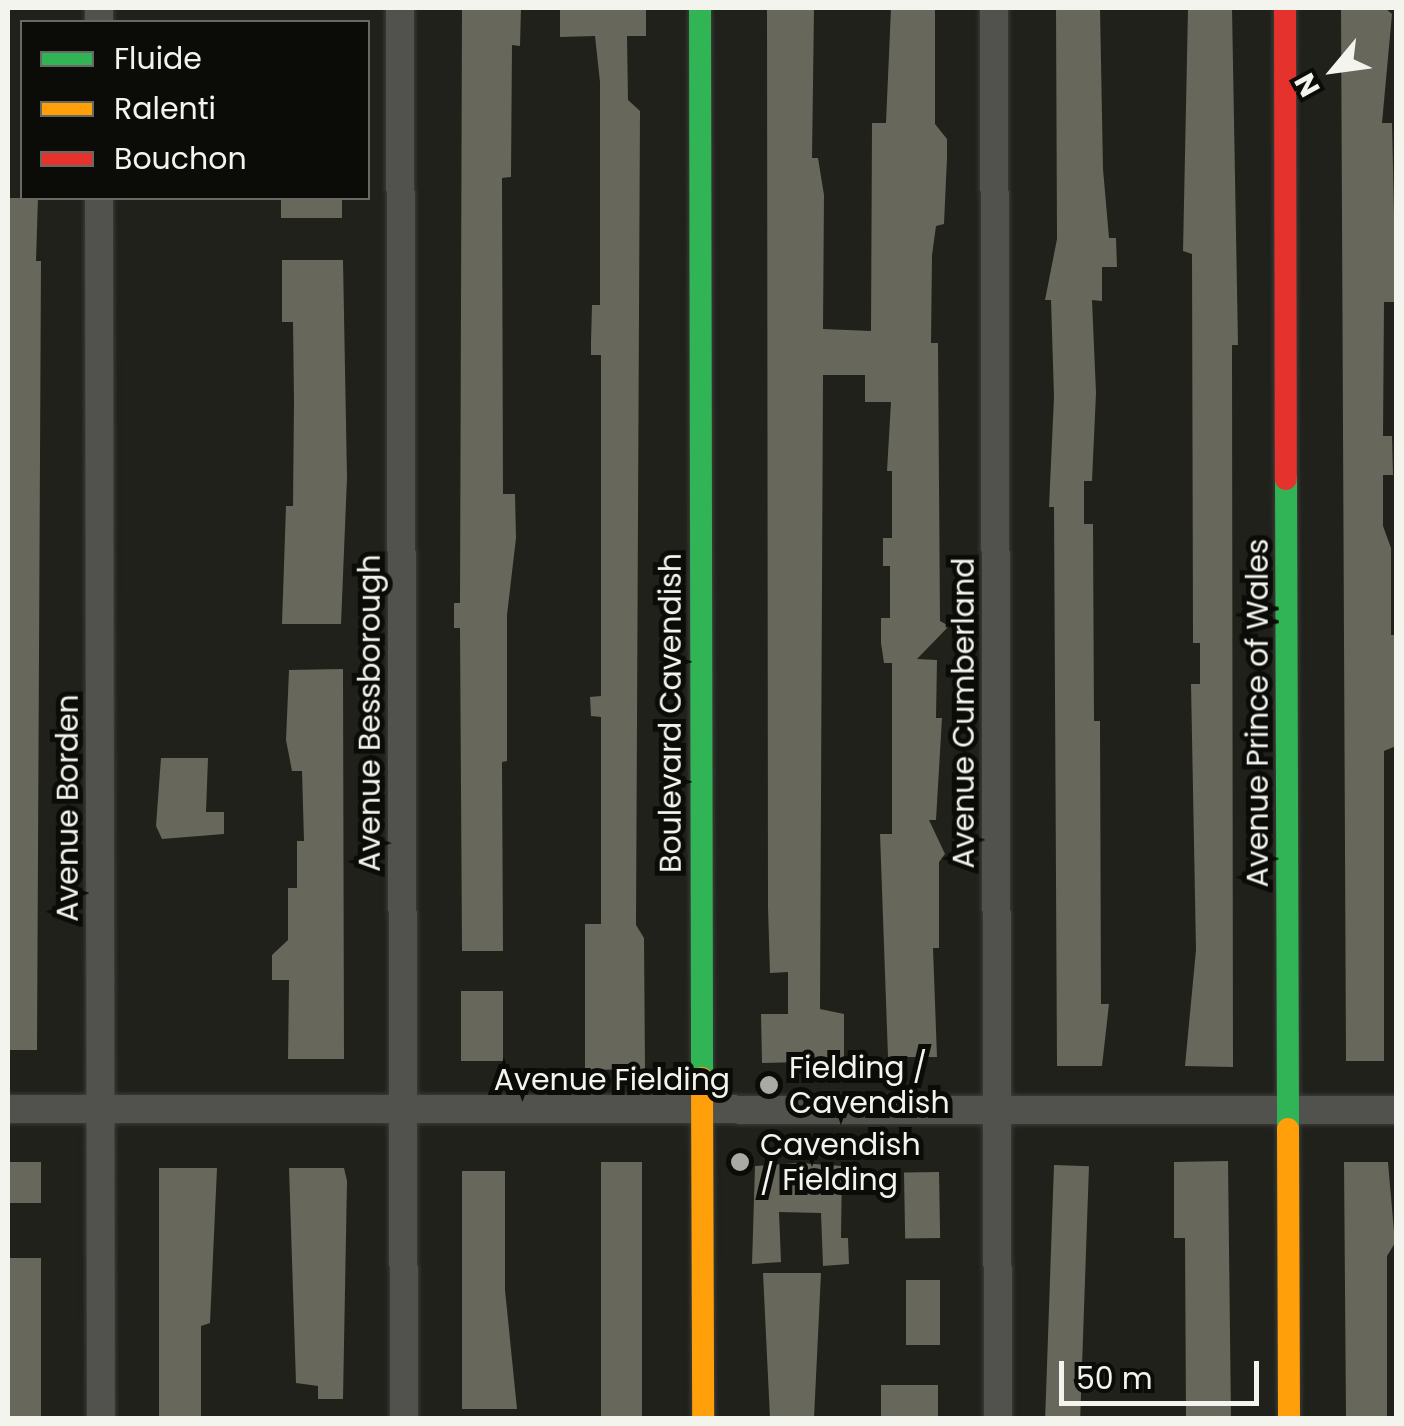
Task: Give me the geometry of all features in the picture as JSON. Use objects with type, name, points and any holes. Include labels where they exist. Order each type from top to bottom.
[{"type":"main road","name":"Boulevard Cavendish","points":[[700,8],[703,1418]]},
{"type":"main road","name":"Avenue Prince of Wales","points":[[1285,8],[1289,1418]]},
{"type":"street","name":"Avenue Bessborough","points":[[400,8],[404,1418]]},
{"type":"street","name":"Avenue Cumberland","points":[[994,8],[998,1418]]},
{"type":"street","name":"Avenue Borden","points":[[99,200],[102,1418]]},
{"type":"street","name":"Avenue Fielding","points":[[8,1109],[702,1113],[1396,1110]]},
{"type":"building","points":[[462,8],[521,8],[520,46],[512,45],[511,177],[502,178],[503,494],[515,494],[516,538],[507,615],[507,761],[502,762],[503,951],[462,951],[460,628],[454,628],[454,603],[460,603]]},
{"type":"building","points":[[560,8],[646,8],[646,36],[627,36],[628,100],[640,111],[636,925],[644,938],[645,1069],[585,1070],[585,924],[601,924],[601,717],[591,716],[590,697],[601,696],[601,355],[591,355],[592,305],[600,305],[600,82],[595,36],[560,37]]},
{"type":"building","points":[[767,8],[814,8],[812,158],[818,158],[824,195],[823,329],[871,331],[872,123],[886,123],[891,8],[935,8],[935,124],[947,139],[947,158],[944,224],[936,226],[932,255],[931,343],[938,343],[940,621],[949,626],[917,659],[937,660],[936,718],[942,718],[936,820],[929,820],[945,854],[939,862],[939,948],[933,948],[937,1057],[888,1057],[880,834],[892,834],[892,663],[884,663],[881,643],[881,618],[890,618],[890,566],[883,566],[883,538],[892,538],[892,471],[887,471],[891,402],[865,402],[865,375],[823,375],[820,1009],[844,1014],[844,1061],[762,1063],[761,1014],[788,1014],[788,972],[770,973],[768,908]]},
{"type":"building","points":[[1056,8],[1100,8],[1103,169],[1109,238],[1116,238],[1117,267],[1102,267],[1102,301],[1092,300],[1096,393],[1092,481],[1084,481],[1084,524],[1093,524],[1094,721],[1100,721],[1101,1004],[1109,1004],[1102,1066],[1057,1066],[1054,507],[1049,507],[1054,397],[1051,300],[1045,300],[1057,239]]},
{"type":"building","points":[[1188,8],[1232,8],[1238,345],[1232,345],[1233,1067],[1185,1066],[1196,950],[1191,684],[1200,684],[1200,643],[1193,643],[1192,254],[1183,251]]},
{"type":"building","points":[[1341,8],[1385,8],[1392,14],[1382,123],[1392,123],[1396,302],[1384,302],[1383,436],[1392,436],[1393,475],[1383,475],[1383,526],[1391,548],[1396,746],[1384,751],[1384,1061],[1346,1061]]},
{"type":"building","points":[[8,198],[20,198],[38,200],[36,261],[41,261],[37,1050],[8,1050]]},
{"type":"building","points":[[281,200],[342,200],[342,218],[281,218]]},
{"type":"building","points":[[282,260],[343,260],[347,478],[341,624],[282,624],[286,506],[293,506],[294,401],[293,322],[282,322]]},
{"type":"building","points":[[343,669],[344,1059],[288,1059],[289,980],[272,980],[272,955],[288,940],[288,888],[297,888],[297,841],[304,841],[302,771],[292,771],[286,740],[289,670]]},
{"type":"building","points":[[161,758],[208,758],[206,812],[224,812],[224,834],[162,839],[156,826]]},
{"type":"building","points":[[461,991],[503,991],[503,1061],[461,1061]]},
{"type":"building","points":[[1228,1161],[1231,1418],[1186,1418],[1185,1238],[1174,1238],[1174,1162]]},
{"type":"building","points":[[8,1162],[41,1162],[41,1203],[8,1203]]},
{"type":"building","points":[[601,1162],[642,1162],[642,1418],[601,1418]]},
{"type":"building","points":[[1344,1162],[1388,1162],[1395,1243],[1387,1256],[1387,1418],[1346,1418]]},
{"type":"building","points":[[1054,1165],[1089,1166],[1080,1418],[1045,1418]]},
{"type":"building","points":[[755,1166],[842,1166],[841,1238],[848,1238],[849,1264],[823,1266],[821,1213],[779,1212],[781,1262],[752,1264]]},
{"type":"building","points":[[159,1168],[217,1168],[210,1323],[201,1326],[201,1418],[159,1418]]},
{"type":"building","points":[[289,1168],[344,1168],[347,1181],[343,1399],[318,1399],[318,1386],[296,1383]]},
{"type":"building","points":[[462,1171],[505,1171],[505,1290],[517,1409],[462,1409]]},
{"type":"building","points":[[939,1172],[940,1238],[905,1239],[904,1173]]},
{"type":"building","points":[[8,1258],[41,1258],[41,1418],[8,1418]]},
{"type":"building","points":[[763,1273],[821,1273],[814,1418],[770,1418]]},
{"type":"building","points":[[906,1280],[940,1280],[940,1345],[906,1345]]},
{"type":"building","points":[[881,1385],[938,1385],[938,1418],[881,1418]]},
{"type":"traffic: fast","points":[[700,8],[702,1078]]},
{"type":"traffic: fast","points":[[1286,479],[1288,1129]]},
{"type":"traffic: slow","points":[[702,1078],[703,1418]]},
{"type":"traffic: slow","points":[[1288,1129],[1289,1418]]},
{"type":"traffic: jam","points":[[1285,8],[1286,479]]},
{"type":"place","name":"Fielding / Cavendish","points":[[769,1085]]},
{"type":"place","name":"Cavendish / Fielding","points":[[740,1162]]}]
